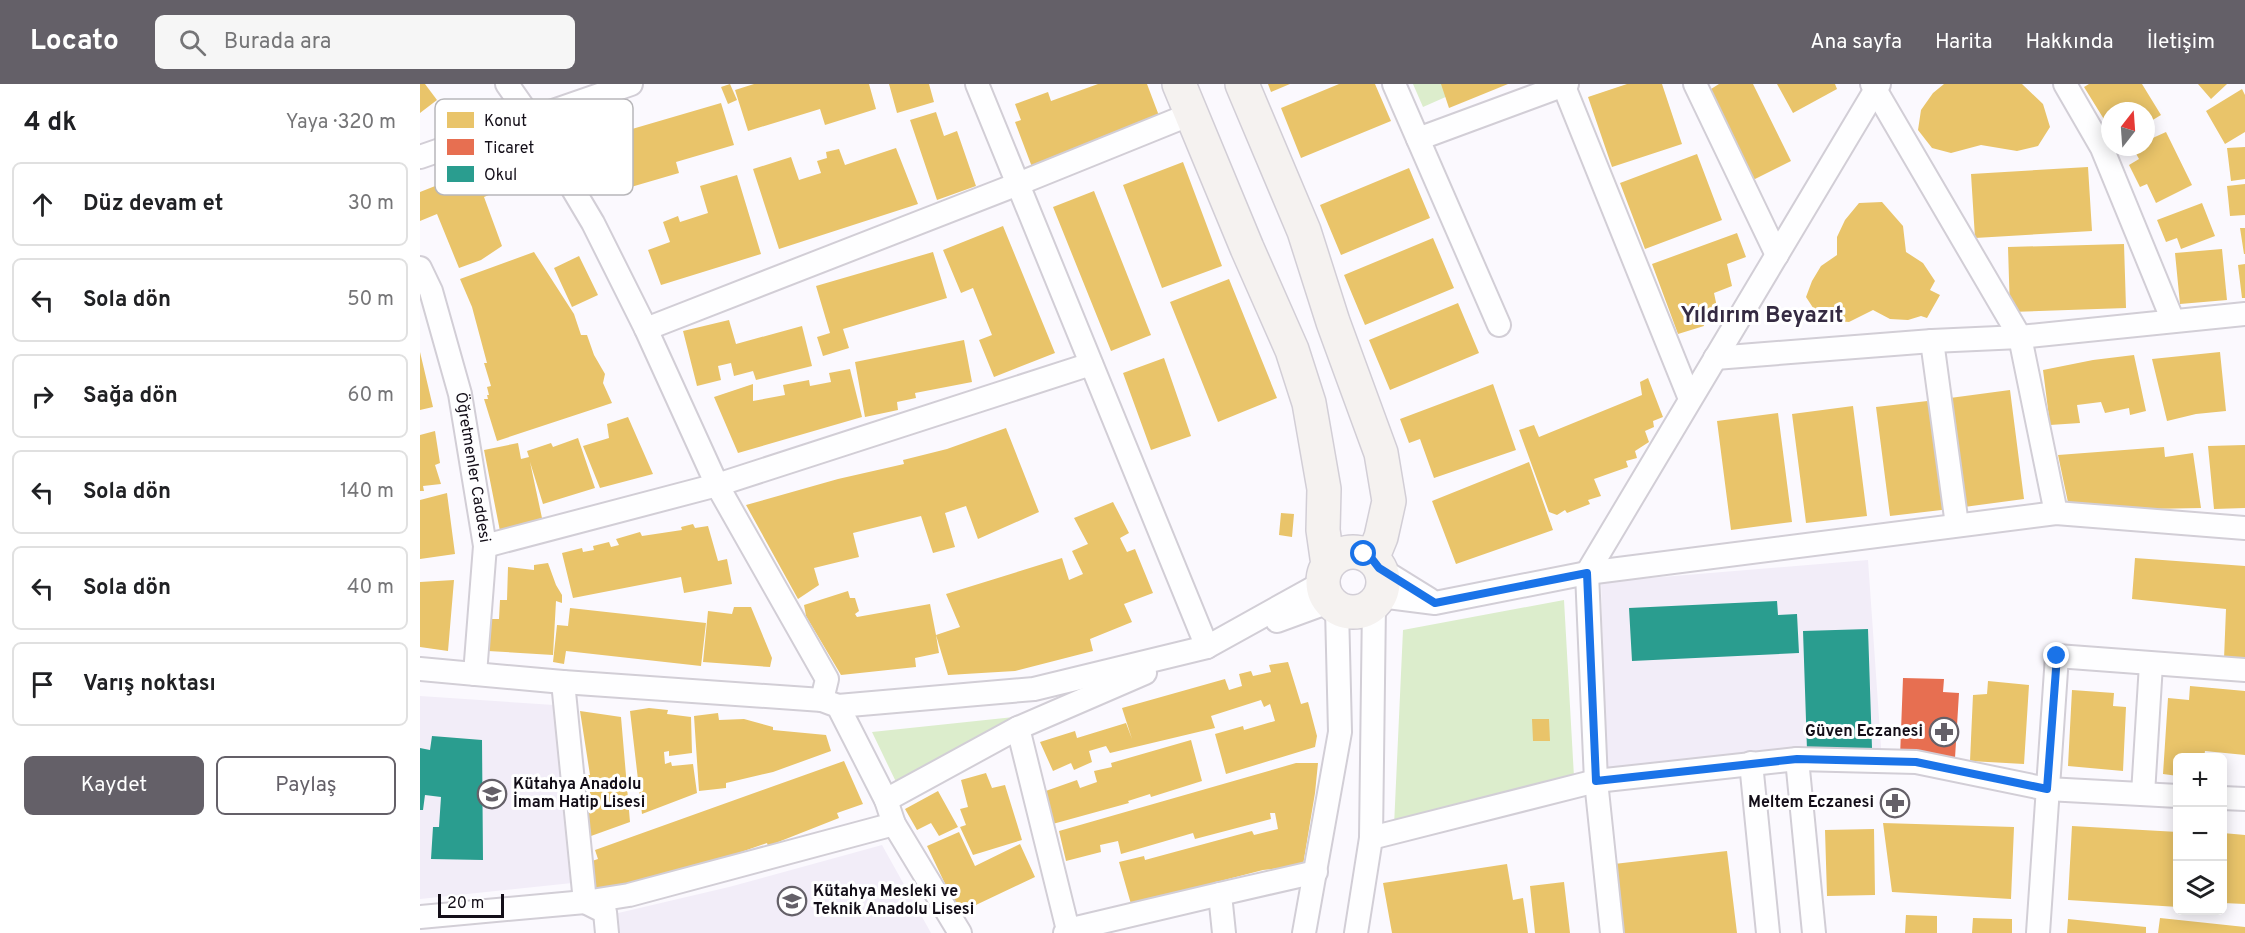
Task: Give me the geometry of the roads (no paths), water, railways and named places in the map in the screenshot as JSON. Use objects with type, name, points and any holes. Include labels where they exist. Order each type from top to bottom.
[{"type":"street","points":[[507,84],[517,99]]},
{"type":"street","points":[[585,99],[631,84]]},
{"type":"street","points":[[977,84],[1207,646]]},
{"type":"street","points":[[1179,84],[1292,350],[1309,403],[1324,489],[1323,530],[1340,732],[1304,933]]},
{"type":"street","points":[[1242,84],[1304,231],[1333,322],[1381,453],[1389,501],[1381,537],[1376,582],[1371,837],[1356,933]]},
{"type":"street","points":[[1394,84],[1499,326]]},
{"type":"street","points":[[1418,139],[1565,84],[1690,399]]},
{"type":"street","points":[[1695,84],[1777,255]]},
{"type":"street","points":[[2064,84],[2102,148],[2173,321]]},
{"type":"street","points":[[1612,933],[1596,781],[1587,573],[1875,86],[2020,337],[2056,513]]},
{"type":"street","points":[[646,329],[1191,114]]},
{"type":"street","points":[[420,157],[435,152]]},
{"type":"street","points":[[576,195],[593,223],[646,329],[717,485],[827,679],[830,703],[886,800],[894,824],[960,933]]},
{"type":"street","name":"Öğretmenler Caddesi","points":[[420,268],[425,293],[460,394],[485,546],[475,674]]},
{"type":"street","points":[[1715,358],[1932,341],[2020,337],[2245,314]]},
{"type":"street","points":[[1932,341],[1957,525]]},
{"type":"street","points":[[485,546],[717,485],[1091,364]]},
{"type":"street","points":[[1376,582],[1435,603],[1587,573],[2056,513],[2245,528]]},
{"type":"street","points":[[1354,552],[1364,554],[1376,582],[1366,610],[1356,613],[1346,612],[1329,590],[1335,557],[1354,552]]},
{"type":"street","points":[[886,800],[1018,728],[1329,590]]},
{"type":"street","points":[[420,669],[830,703],[1034,689],[1207,646]]},
{"type":"street","points":[[2038,933],[2057,656],[2245,670]]},
{"type":"street","points":[[2143,795],[2151,664]]},
{"type":"street","points":[[563,682],[585,902]]},
{"type":"street","points":[[1018,728],[1067,932],[1316,872]]},
{"type":"street","points":[[1371,837],[1596,781],[1797,759],[1916,762],[2047,789],[2173,796]]},
{"type":"street","points":[[1797,759],[1814,933]]},
{"type":"street","points":[[1751,763],[1768,933]]},
{"type":"street","points":[[2227,798],[2245,800]]},
{"type":"street","points":[[420,917],[585,902],[629,895],[894,824]]},
{"type":"street","points":[[1220,894],[1224,933]]},
{"type":"street","points":[[585,902],[605,912],[607,933]]},
{"type":"place","name":"Güven Eczanesi","points":[[1944,732]]},
{"type":"place","name":"Kütahya Anadolu İmam Hatip Lisesi","points":[[492,794]]},
{"type":"place","name":"Meltem Eczanesi","points":[[1895,803]]},
{"type":"place","name":"Kütahya Mesleki ve Teknik Anadolu Lisesi","points":[[792,901]]},
{"type":"district","name":"Yıldırım Beyazıt","points":[[1762,316]]}]
